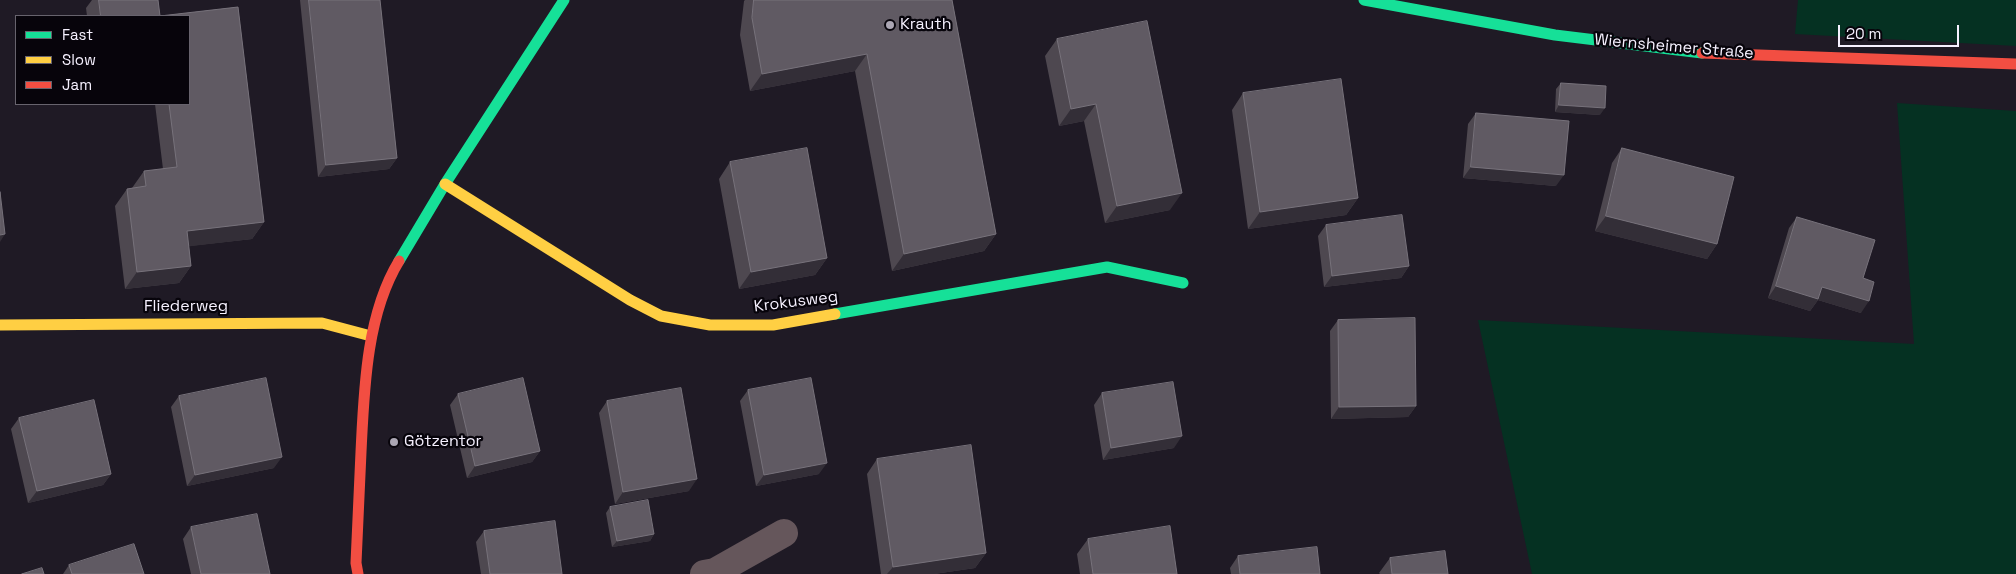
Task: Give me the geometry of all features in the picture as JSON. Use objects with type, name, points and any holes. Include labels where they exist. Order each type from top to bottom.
[{"type":"street","name":"Wiernsheimer Straße","points":[[1364,0],[1554,35],[1701,53],[2016,64]]},
{"type":"street","points":[[358,574],[356,563],[363,414],[371,336],[391,274],[445,184],[560,2]]},
{"type":"street","name":"Krokusweg","points":[[445,184],[630,300],[662,316],[710,325],[773,325],[1107,266],[1184,283]]},
{"type":"street","name":"Fliederweg","points":[[0,325],[322,323],[371,336]]},
{"type":"street","points":[[704,574],[715,572],[784,533]]},
{"type":"green space","points":[[1798,0],[2016,0],[2016,46],[1795,34]]},
{"type":"green space","points":[[1897,103],[2016,111],[2016,574],[1532,574],[1478,320],[1914,344]]},
{"type":"building","points":[[99,0],[158,0],[160,15],[101,15]]},
{"type":"building","points":[[309,0],[380,0],[397,158],[326,165]]},
{"type":"building","points":[[754,0],[952,0],[996,234],[904,254],[867,54],[762,74],[752,18]]},
{"type":"building","points":[[238,7],[264,222],[187,231],[191,266],[137,272],[127,189],[146,186],[144,171],[177,167],[169,105],[190,105],[190,15],[169,15]]},
{"type":"building","points":[[1147,21],[1182,193],[1117,206],[1096,104],[1071,109],[1057,39]]},
{"type":"building","points":[[1341,79],[1358,198],[1260,212],[1243,93]]},
{"type":"building","points":[[1561,83],[1606,86],[1605,108],[1559,105]]},
{"type":"building","points":[[1476,113],[1569,121],[1564,175],[1471,167]]},
{"type":"building","points":[[807,148],[827,258],[751,272],[730,162]]},
{"type":"building","points":[[1622,148],[1734,177],[1717,244],[1606,216]]},
{"type":"building","points":[[0,192],[5,234],[0,235]]},
{"type":"building","points":[[1402,215],[1409,266],[1332,276],[1326,225]]},
{"type":"building","points":[[1797,217],[1875,240],[1863,278],[1874,282],[1869,301],[1822,287],[1818,299],[1776,286]]},
{"type":"building","points":[[1415,318],[1416,406],[1339,407],[1338,320]]},
{"type":"building","points":[[266,378],[282,457],[195,475],[179,396]]},
{"type":"building","points":[[523,378],[540,451],[475,466],[458,394]]},
{"type":"building","points":[[811,378],[827,463],[764,475],[748,390]]},
{"type":"building","points":[[1173,382],[1182,436],[1111,448],[1102,393]]},
{"type":"building","points":[[681,388],[697,479],[623,492],[607,401]]},
{"type":"building","points":[[94,400],[111,474],[37,491],[19,418]]},
{"type":"building","points":[[971,445],[986,553],[893,567],[877,459]]},
{"type":"building","points":[[648,500],[654,534],[617,541],[610,507]]},
{"type":"building","points":[[257,514],[270,574],[201,574],[191,527]]},
{"type":"building","points":[[555,521],[562,574],[490,574],[484,531]]},
{"type":"building","points":[[1170,526],[1177,574],[1093,574],[1088,539]]},
{"type":"building","points":[[134,544],[144,574],[72,574],[69,565]]},
{"type":"building","points":[[1317,547],[1320,574],[1240,574],[1238,556]]},
{"type":"building","points":[[1445,551],[1448,574],[1392,574],[1390,558]]},
{"type":"building","points":[[42,568],[44,574],[22,574]]},
{"type":"traffic: fast","points":[[399,261],[445,184],[564,0]]},
{"type":"traffic: fast","points":[[1364,0],[1555,35],[1702,53]]},
{"type":"traffic: fast","points":[[835,314],[1107,267],[1183,283]]},
{"type":"traffic: slow","points":[[445,184],[630,300],[661,316],[710,325],[773,325],[835,314]]},
{"type":"traffic: slow","points":[[0,325],[322,323],[371,336]]},
{"type":"traffic: jam","points":[[1702,53],[2016,64]]},
{"type":"traffic: jam","points":[[358,574],[356,563],[360,466],[369,354],[373,329],[380,305],[388,282],[399,261]]},
{"type":"place","name":"Krauth","points":[[890,25]]},
{"type":"place","name":"Götzentor","points":[[394,442]]}]
